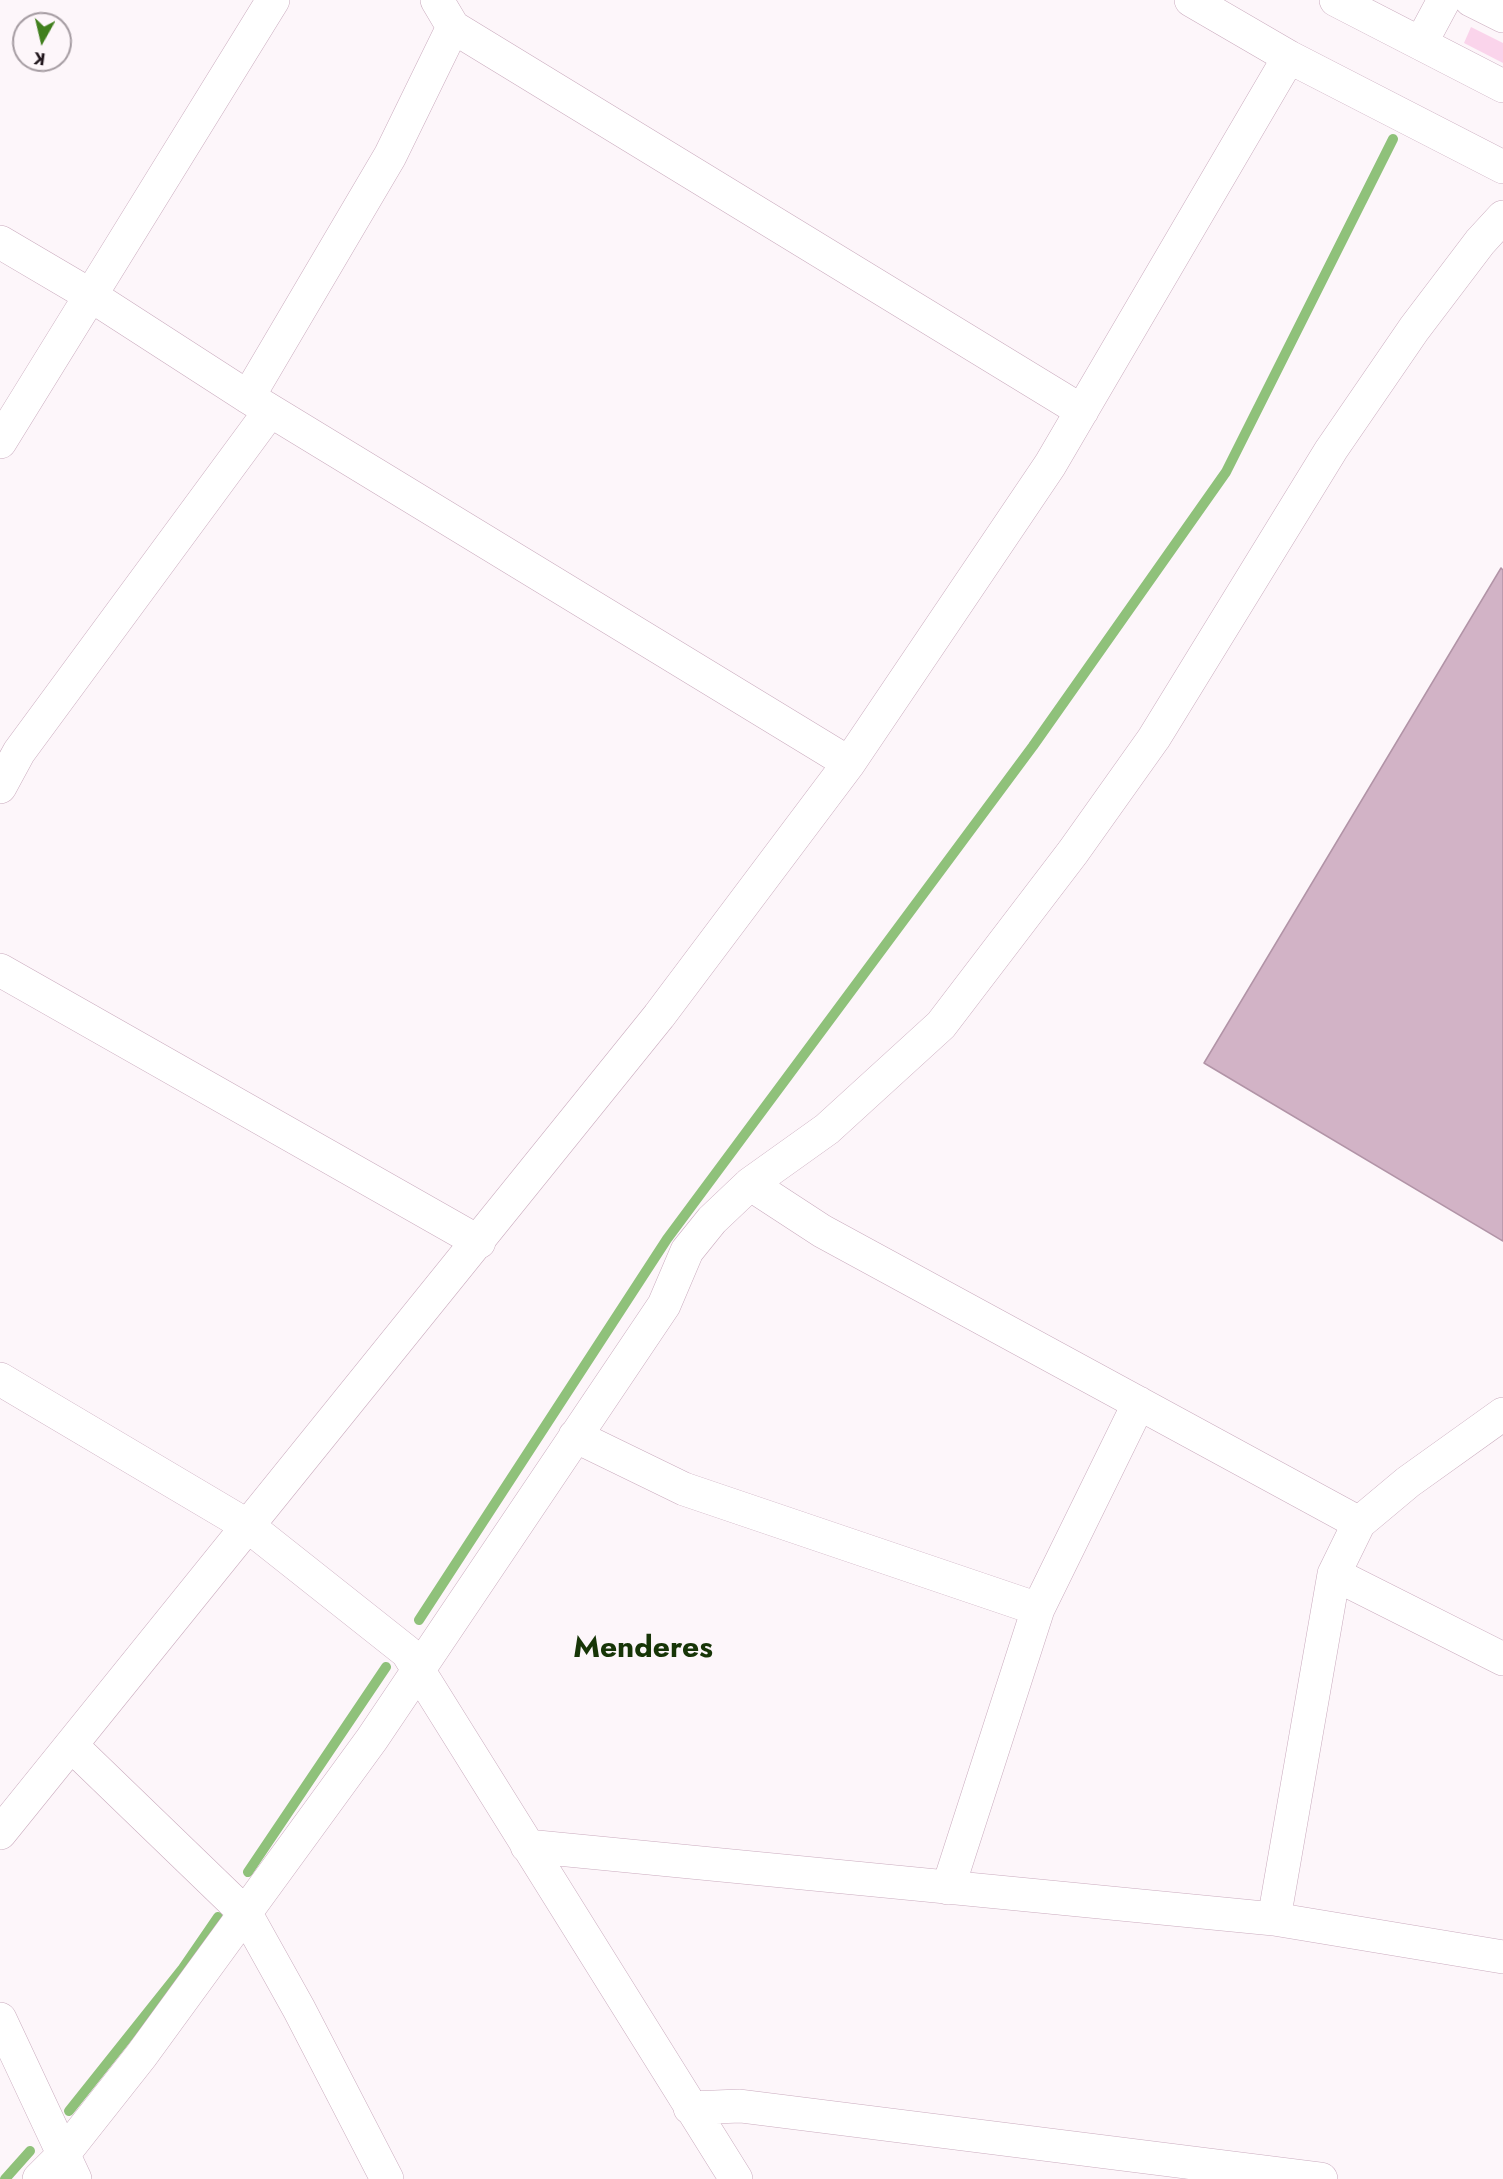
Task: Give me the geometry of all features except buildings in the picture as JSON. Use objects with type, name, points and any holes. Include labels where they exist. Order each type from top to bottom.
[{"type":"street","points":[[0,442],[273,0]]},
{"type":"street","points":[[1191,0],[1289,57],[1503,167]]},
{"type":"street","points":[[1336,0],[1503,86]]},
{"type":"street","points":[[1421,43],[1444,0]]},
{"type":"street","points":[[1471,0],[1503,16]]},
{"type":"street","points":[[0,787],[20,752],[259,404],[390,156],[445,13],[1082,411]]},
{"type":"street","points":[[0,1833],[659,1016],[849,763],[1044,475],[1289,57]]},
{"type":"street","points":[[39,2179],[68,2167],[141,2056],[372,1739],[664,1305],[687,1251],[712,1220],[750,1184],[827,1129],[941,1025],[1073,852],[1154,738],[1330,450],[1414,329],[1480,242],[1503,217]]},
{"type":"street","points":[[0,242],[90,295],[259,404],[849,763]]},
{"type":"street","points":[[0,970],[479,1242]]},
{"type":"street","points":[[750,1184],[822,1231],[1359,1523]]},
{"type":"street","points":[[0,1379],[248,1526],[407,1652],[736,2179]]},
{"type":"street","points":[[948,1887],[1038,1609],[1139,1402]]},
{"type":"street","points":[[1274,1920],[1334,1574],[1359,1523],[1408,1482],[1503,1414]]},
{"type":"street","points":[[575,1436],[684,1489],[1038,1609]]},
{"type":"street","points":[[1334,1574],[1503,1659]]},
{"type":"street","points":[[71,1745],[246,1914],[300,2009],[387,2179]]},
{"type":"street","points":[[527,1846],[1274,1920],[1503,1957]]},
{"type":"street","points":[[0,2019],[68,2167]]},
{"type":"street","points":[[690,2108],[740,2106],[1321,2179]]},
{"type":"shaded area","points":[[1471,27],[1503,43],[1503,63],[1464,43]]},
{"type":"waterway","points":[[419,1620],[667,1239],[1033,746],[1226,472],[1393,139]]},
{"type":"waterway","points":[[248,1872],[386,1667]]},
{"type":"waterway","points":[[69,2111],[183,1968],[218,1917]]},
{"type":"waterway","points":[[5,2179],[30,2151]]},
{"type":"district","name":"Menderes","points":[[643,1650]]}]
